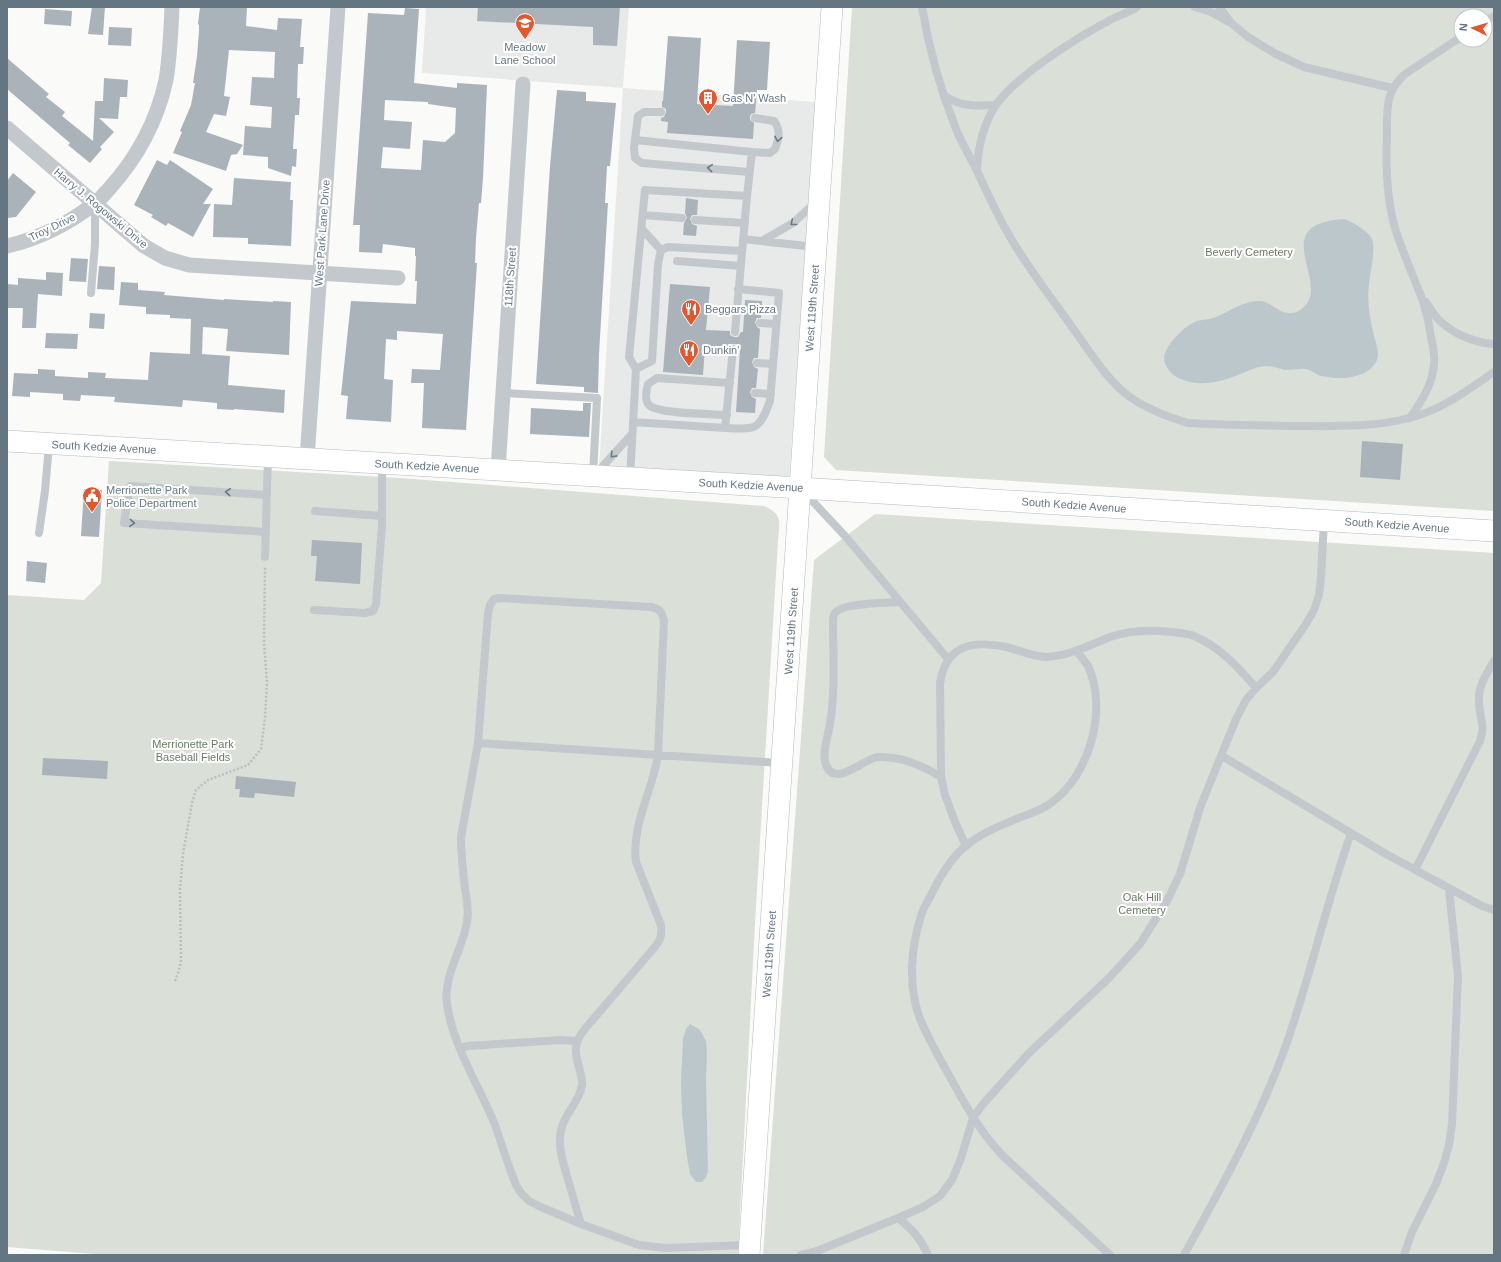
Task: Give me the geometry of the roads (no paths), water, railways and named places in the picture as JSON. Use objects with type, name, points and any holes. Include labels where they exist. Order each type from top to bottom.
[{"type":"main road","name":"West 119th Street","points":[[750,1250],[832,7]]},
{"type":"main road","name":"South Kedzie Avenue","points":[[7,441],[800,488],[1494,532]]},
{"type":"street","name":"Troy Drive","points":[[7,246],[20,243],[63,224],[95,203],[117,180],[139,151],[153,121],[166,80],[171,37],[172,7]]},
{"type":"street","name":"West Park Lane Drive","points":[[307,459],[338,7]]},
{"type":"street","name":"118th Street","points":[[498,470],[523,84]]},
{"type":"street","name":"Harry J. Rogowski Drive","points":[[7,128],[144,246],[165,258],[189,265],[398,278]]},
{"type":"lane","points":[[922,7],[926,32],[936,73],[957,130],[1010,236],[1096,361],[1129,397],[1170,417],[1188,423],[1327,426],[1375,424],[1410,418],[1438,408],[1475,386],[1494,372]]},
{"type":"lane","points":[[977,171],[981,134],[996,105],[1016,83],[1046,60],[1112,19],[1138,7]]},
{"type":"lane","points":[[1195,7],[1211,12],[1231,23],[1248,37],[1276,54],[1304,67],[1392,88]]},
{"type":"lane","points":[[1219,7],[1231,23]]},
{"type":"lane","points":[[1410,418],[1424,396],[1432,377],[1434,350],[1422,297],[1405,258],[1397,233],[1388,194],[1386,161],[1387,108],[1392,88],[1398,80],[1453,42]]},
{"type":"lane","points":[[944,96],[953,102],[965,105],[996,105]]},
{"type":"lane","points":[[661,112],[644,112],[638,116],[635,140],[635,158],[642,163],[749,172]]},
{"type":"lane","points":[[635,140],[770,153],[775,149],[779,133],[778,127],[774,121],[755,118]]},
{"type":"lane","points":[[735,332],[739,321],[738,289],[752,152]]},
{"type":"lane","points":[[630,478],[636,369],[629,357],[645,190],[747,196]]},
{"type":"lane","points":[[762,241],[793,223],[820,199]]},
{"type":"lane","points":[[91,293],[95,244],[95,203]]},
{"type":"lane","points":[[643,215],[682,218]]},
{"type":"lane","points":[[695,220],[745,223]]},
{"type":"lane","points":[[642,229],[661,250]]},
{"type":"lane","points":[[744,239],[816,247]]},
{"type":"lane","points":[[661,250],[668,247],[742,251]]},
{"type":"lane","points":[[636,369],[652,361],[658,264],[661,250]]},
{"type":"lane","points":[[677,261],[741,266]]},
{"type":"lane","points":[[633,422],[750,429],[758,424],[765,416],[771,394],[778,293],[738,289]]},
{"type":"lane","points":[[1422,297],[1437,318],[1452,330],[1470,339],[1494,344]]},
{"type":"lane","points":[[760,323],[776,324]]},
{"type":"lane","points":[[725,428],[736,361],[733,349]]},
{"type":"lane","points":[[757,363],[773,364]]},
{"type":"lane","points":[[726,415],[654,409],[649,405],[646,398],[646,391],[648,384],[657,378],[732,388]]},
{"type":"lane","points":[[755,392],[771,394]]},
{"type":"lane","points":[[503,393],[598,398],[594,476]]},
{"type":"lane","points":[[594,476],[632,434]]},
{"type":"lane","points":[[39,533],[45,491],[49,444]]},
{"type":"lane","points":[[266,557],[268,457]]},
{"type":"lane","points":[[314,610],[364,613],[373,612],[376,604],[382,516],[382,463]]},
{"type":"lane","points":[[266,532],[124,523],[130,486],[267,495]]},
{"type":"lane","points":[[800,488],[846,537],[948,659]]},
{"type":"lane","points":[[315,511],[382,516]]},
{"type":"lane","points":[[801,1255],[817,1251],[898,1218],[923,1207],[940,1196],[952,1180],[961,1158],[973,1118],[983,1104],[1029,1053],[1109,978],[1140,944],[1167,901],[1180,874],[1200,808],[1236,719],[1246,700],[1273,672],[1314,610],[1319,595],[1324,521]]},
{"type":"lane","points":[[581,1224],[562,1156],[559,1136],[565,1118],[580,1094],[582,1086],[581,1069],[576,1051],[577,1041],[584,1030],[657,944],[662,934],[661,924],[636,862],[635,852],[638,828],[656,771],[664,621],[662,613],[658,608],[651,606],[500,598],[494,599],[490,605],[488,613],[478,743],[461,837],[461,853],[468,908],[464,936],[447,985],[447,1003],[451,1025],[494,1124],[511,1174],[521,1193],[529,1201],[541,1208],[581,1224],[639,1245],[665,1248],[750,1250]]},
{"type":"lane","points":[[900,602],[840,608],[834,613],[833,708],[825,745],[826,765],[830,771],[836,774],[844,774],[866,760],[876,757],[894,757],[927,768],[941,777]]},
{"type":"lane","points":[[966,846],[952,815],[941,777],[940,683],[942,671],[948,659],[957,650],[972,645],[986,644],[1006,647],[1037,656],[1048,657],[1077,651],[1112,637],[1133,632],[1173,632],[1193,636],[1216,648],[1235,665],[1256,688]]},
{"type":"lane","points":[[1077,651],[1087,665],[1094,684],[1096,702],[1095,722],[1085,760],[1075,777],[1064,791],[1051,803],[1001,826],[966,846],[953,860],[936,886],[921,914],[914,945],[914,995],[919,1015],[927,1034],[973,1118],[988,1140],[1003,1156],[1110,1255]]},
{"type":"lane","points":[[1414,870],[1480,741],[1483,733],[1479,692],[1482,683],[1494,661]]},
{"type":"lane","points":[[478,743],[782,763]]},
{"type":"lane","points":[[1222,756],[1414,870],[1482,906],[1494,910]]},
{"type":"lane","points":[[1184,1255],[1242,1146],[1266,1096],[1285,1048],[1339,868],[1351,833]]},
{"type":"lane","points":[[1404,1255],[1412,1232],[1444,1163],[1449,1145],[1452,1124],[1458,976],[1449,889]]},
{"type":"lane","points":[[460,1048],[468,1046],[560,1040],[577,1041]]},
{"type":"lane","points":[[898,1218],[912,1229],[928,1255]]},
{"type":"place","name":"Meadow Lane School","points":[[525,40]]},
{"type":"place","name":"Gas N' Wash","points":[[708,115]]},
{"type":"place","name":"Beggars Pizza","points":[[691,326]]},
{"type":"place","name":"Dunkin'","points":[[689,367]]},
{"type":"place","name":"Merrionette Park Police Department","points":[[92,513]]},
{"type":"park label","name":"Beverly Cemetery","points":[[1249,252]]},
{"type":"park label","name":"Merrionette Park Baseball Fields","points":[[193,750]]},
{"type":"park label","name":"Oak Hill Cemetery","points":[[1142,903]]}]
